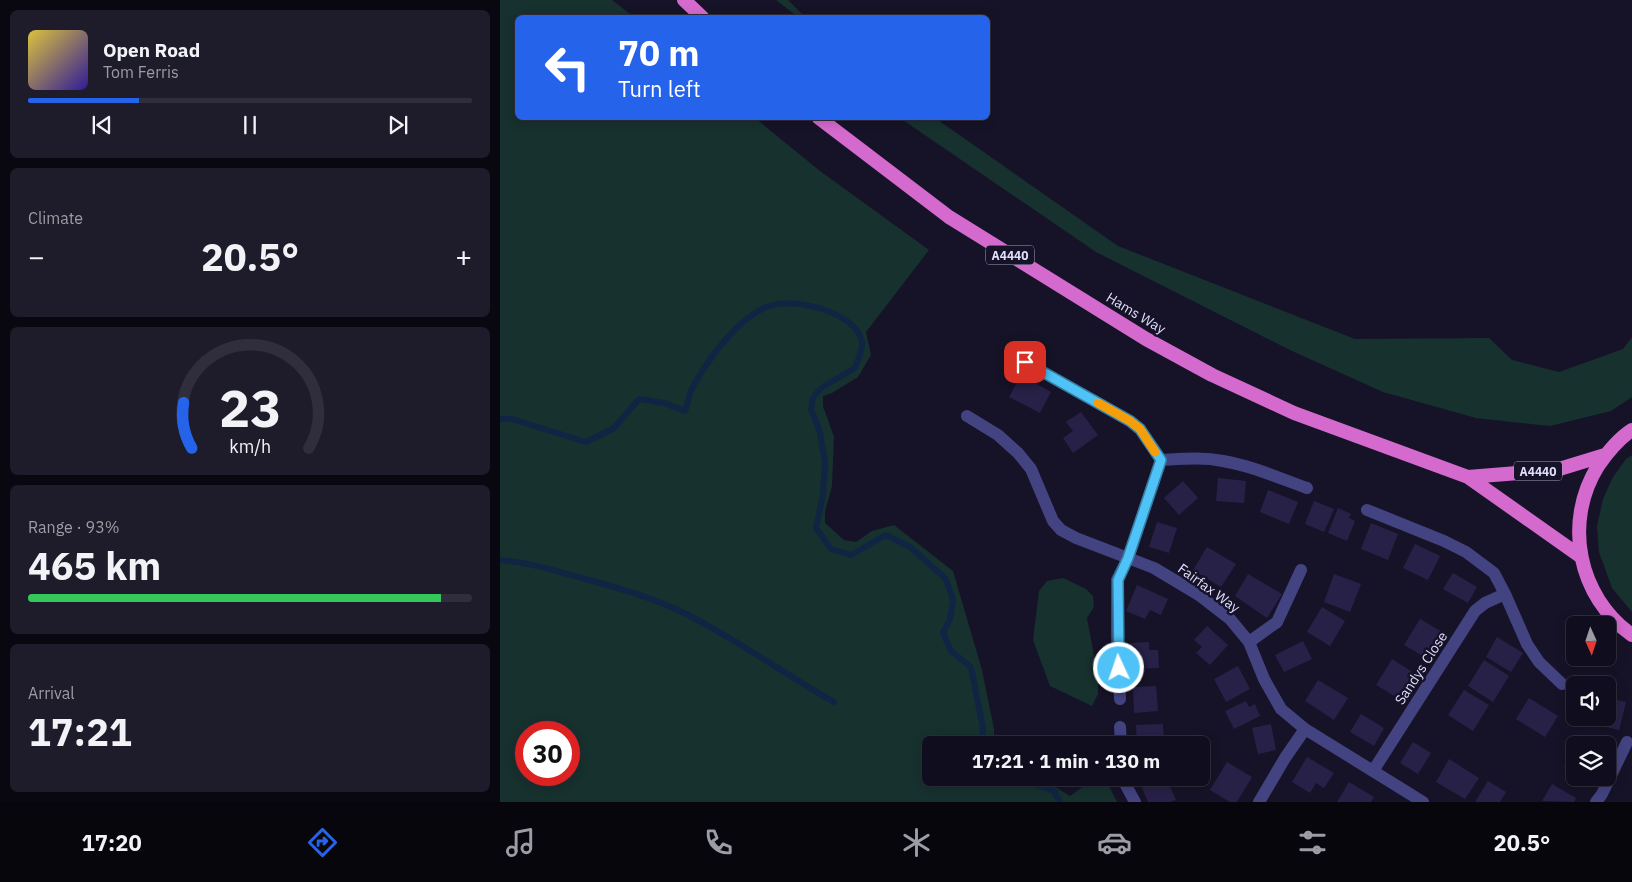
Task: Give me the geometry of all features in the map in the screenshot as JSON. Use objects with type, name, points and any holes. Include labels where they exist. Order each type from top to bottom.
[{"type":"highway","points":[[684,0],[700,15]]},
{"type":"highway","name":"Hams Way","points":[[822,120],[949,217],[1146,339],[1212,375],[1294,413],[1468,477],[1580,556]]},
{"type":"highway","points":[[1632,430],[1605,455],[1591,477],[1582,502],[1578,529],[1580,556],[1588,581],[1601,605],[1619,626],[1632,635]]},
{"type":"highway","name":"Hams Way","points":[[1468,477],[1556,470],[1605,455]]},
{"type":"street","points":[[1025,362],[1130,421],[1140,429],[1161,460]]},
{"type":"street","name":"Fairfax Way","points":[[967,416],[998,436],[1018,453],[1031,469],[1053,521],[1061,530],[1076,538],[1154,568],[1199,595],[1230,619],[1249,642],[1264,679],[1281,709],[1305,729],[1423,802]]},
{"type":"street","points":[[1161,460],[1199,458],[1222,460],[1247,466],[1307,488]]},
{"type":"street","points":[[1120,699],[1117,637],[1118,580],[1128,558],[1161,460]]},
{"type":"street","points":[[1367,510],[1444,541],[1466,552],[1494,573],[1527,644],[1540,662],[1562,684]]},
{"type":"street","points":[[1249,642],[1277,622],[1301,570]]},
{"type":"street","name":"Sandys Close","points":[[1373,771],[1475,611],[1485,602],[1505,594]]},
{"type":"street","points":[[1120,726],[1120,736]]},
{"type":"street","points":[[1259,802],[1305,729]]},
{"type":"street","points":[[1596,802],[1602,794],[1627,742]]},
{"type":"street","points":[[1126,786],[1135,802]]},
{"type":"green space","points":[[500,0],[612,0],[631,15],[515,15],[515,120],[757,120],[820,171],[929,250],[866,332],[871,355],[858,377],[832,393],[823,396],[823,406],[834,437],[832,486],[825,512],[825,523],[844,540],[856,542],[872,531],[894,525],[953,571],[982,670],[994,736],[922,736],[922,786],[1054,786],[1070,796],[1084,786],[1109,786],[1117,802],[500,802]]},
{"type":"green space","points":[[776,0],[788,0],[803,15],[795,15]]},
{"type":"green space","points":[[903,120],[938,120],[1118,246],[1355,339],[1489,338],[1512,360],[1559,372],[1623,349],[1632,337],[1632,397],[1611,411],[1550,426],[1476,418],[1383,392],[1292,351],[1096,252]]},
{"type":"green space","points":[[1632,455],[1632,612],[1612,588],[1599,552],[1597,526],[1603,499],[1613,477],[1626,459]]},
{"type":"green space","points":[[1063,578],[1086,589],[1093,596],[1094,607],[1087,618],[1098,677],[1098,694],[1092,706],[1050,686],[1033,640],[1039,591],[1047,581]]},
{"type":"building","points":[[1021,375],[1051,392],[1040,413],[1009,397]]},
{"type":"building","points":[[1081,412],[1098,435],[1073,453],[1063,438],[1073,431],[1066,422]]},
{"type":"building","points":[[1218,478],[1246,481],[1244,503],[1216,501]]},
{"type":"building","points":[[1183,481],[1198,498],[1179,515],[1164,498]]},
{"type":"building","points":[[1268,490],[1298,502],[1289,524],[1260,512]]},
{"type":"building","points":[[1314,501],[1334,509],[1324,532],[1305,524]]},
{"type":"building","points":[[1338,508],[1351,514],[1349,518],[1355,521],[1347,541],[1328,533]]},
{"type":"building","points":[[1157,522],[1177,528],[1169,553],[1149,547]]},
{"type":"building","points":[[1371,523],[1398,534],[1388,560],[1361,549]]},
{"type":"building","points":[[1415,544],[1440,556],[1428,580],[1403,568]]},
{"type":"building","points":[[1207,547],[1236,564],[1221,587],[1193,570]]},
{"type":"building","points":[[1453,573],[1477,587],[1468,603],[1443,589]]},
{"type":"building","points":[[1248,574],[1282,594],[1267,618],[1235,596]]},
{"type":"building","points":[[1334,574],[1361,584],[1350,612],[1324,602]]},
{"type":"building","points":[[1137,585],[1168,599],[1161,615],[1150,610],[1145,619],[1126,611]]},
{"type":"building","points":[[1322,607],[1345,621],[1330,646],[1307,632]]},
{"type":"building","points":[[1420,619],[1444,633],[1428,659],[1404,645]]},
{"type":"building","points":[[1207,626],[1228,645],[1210,665],[1196,653],[1202,647],[1194,640]]},
{"type":"building","points":[[1497,637],[1523,653],[1511,672],[1486,657]]},
{"type":"building","points":[[1303,641],[1312,659],[1284,672],[1275,655]]},
{"type":"building","points":[[1149,642],[1149,650],[1158,650],[1159,668],[1131,669],[1130,643]]},
{"type":"building","points":[[1392,659],[1417,675],[1401,700],[1376,685]]},
{"type":"building","points":[[1484,660],[1509,676],[1493,702],[1468,686]]},
{"type":"building","points":[[1238,666],[1250,689],[1226,702],[1214,679]]},
{"type":"building","points":[[1318,680],[1348,698],[1334,720],[1305,701]]},
{"type":"building","points":[[1156,686],[1158,711],[1134,713],[1133,687]]},
{"type":"building","points":[[1464,690],[1489,705],[1473,731],[1448,715]]},
{"type":"building","points":[[1529,698],[1558,716],[1545,737],[1516,719]]},
{"type":"building","points":[[1616,700],[1626,702],[1619,730],[1601,726],[1616,726]]},
{"type":"building","points":[[1246,701],[1249,707],[1255,704],[1260,716],[1234,729],[1225,711]]},
{"type":"building","points":[[1361,714],[1384,728],[1374,746],[1350,732]]},
{"type":"building","points":[[1163,724],[1164,736],[1137,736],[1136,725]]},
{"type":"building","points":[[1271,724],[1276,750],[1258,754],[1252,728]]},
{"type":"building","points":[[1413,742],[1431,753],[1418,774],[1400,763]]},
{"type":"building","points":[[1307,757],[1334,773],[1324,788],[1316,783],[1310,793],[1292,782]]},
{"type":"building","points":[[1449,759],[1479,778],[1465,799],[1436,782]]},
{"type":"building","points":[[1227,762],[1252,777],[1237,802],[1230,802],[1210,790]]},
{"type":"building","points":[[1488,781],[1506,792],[1500,802],[1475,802]]},
{"type":"building","points":[[1349,782],[1374,797],[1371,802],[1337,802]]},
{"type":"building","points":[[1552,784],[1576,798],[1574,802],[1542,801]]},
{"type":"building","points":[[1141,786],[1170,786],[1176,800],[1170,802],[1148,802]]},
{"type":"waterway","points":[[500,419],[512,419],[586,442],[614,428],[639,399],[664,403],[685,411],[692,388],[716,352],[735,330],[755,313],[766,307],[791,303],[806,305],[836,314],[857,331],[862,345],[855,368],[821,388],[813,398],[811,409],[820,432],[825,463],[823,495],[816,528],[831,549],[851,555],[886,535],[910,547],[946,579],[953,600],[950,619],[943,633],[951,651],[971,667],[983,728],[983,736]]},
{"type":"waterway","points":[[500,560],[530,564],[660,602],[705,624],[834,702]]},
{"type":"waterway","points":[[1040,786],[1054,791],[1060,802]]},
{"type":"slow traffic","points":[[1098,403],[1130,421],[1140,429],[1155,452]]},
{"type":"route","points":[[1025,362],[1130,421],[1140,429],[1161,460],[1128,558],[1118,580],[1117,637],[1119,668]]}]
